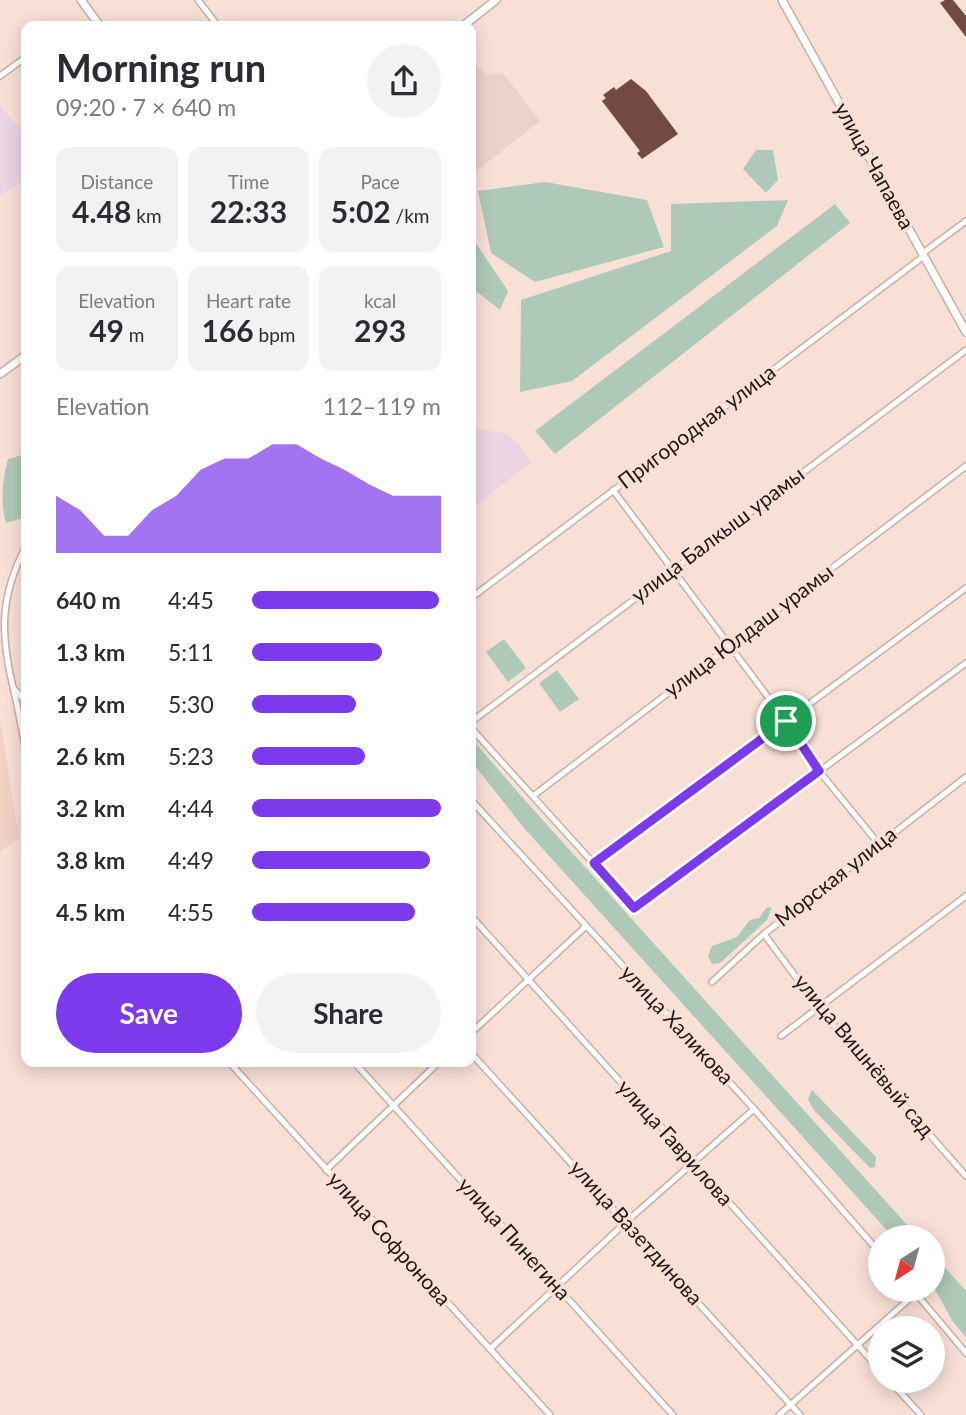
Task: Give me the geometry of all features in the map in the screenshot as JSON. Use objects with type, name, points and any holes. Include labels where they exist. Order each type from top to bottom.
[{"type":"street","points":[[81,0],[96,21]]},
{"type":"street","points":[[198,0],[214,21]]},
{"type":"street","points":[[469,21],[496,0]]},
{"type":"street","name":"улица Чапаева","points":[[782,0],[966,332]]},
{"type":"street","points":[[0,76],[21,61]]},
{"type":"street","name":"Пригородная улица","points":[[476,594],[966,220]]},
{"type":"street","name":"улица Балкыш урамы","points":[[476,718],[966,350]]},
{"type":"street","points":[[0,374],[21,359]]},
{"type":"street","name":"улица Юлдаш урамы","points":[[533,796],[966,466]]},
{"type":"street","points":[[613,490],[786,721],[819,771],[878,843]]},
{"type":"street","points":[[20,555],[6,583],[1,601],[3,657],[13,687],[21,727]]},
{"type":"street","points":[[594,863],[966,588]]},
{"type":"street","points":[[476,733],[634,908],[966,663]]},
{"type":"street","points":[[13,687],[21,696]]},
{"type":"street","name":"Морская улица","points":[[712,982],[764,934],[966,777]]},
{"type":"street","name":"улица Халикова","points":[[476,806],[585,928],[754,1109],[868,1238]]},
{"type":"street","points":[[781,1036],[966,896]]},
{"type":"street","name":"улица Гаврилова","points":[[476,921],[868,1357]]},
{"type":"street","points":[[476,1028],[585,928]]},
{"type":"street","name":"улица Вишнёвый сад","points":[[764,934],[818,1007],[966,1176]]},
{"type":"street","name":"улица Вазетдинова","points":[[476,1057],[800,1415]]},
{"type":"street","name":"улица Софронова","points":[[233,1067],[550,1415]]},
{"type":"street","name":"улица Пинегина","points":[[359,1067],[673,1415]]},
{"type":"street","points":[[326,1170],[434,1067]]},
{"type":"street","points":[[490,1349],[626,1222],[754,1109]]},
{"type":"street","points":[[779,1415],[902,1302]]},
{"type":"street","points":[[923,1302],[966,1353]]},
{"type":"street","points":[[901,1393],[922,1415]]},
{"type":"shaded area","points":[[476,66],[488,75],[502,72],[540,121],[476,171]]},
{"type":"shaded area","points":[[0,105],[21,130],[21,181],[0,197]]},
{"type":"shaded area","points":[[476,430],[501,432],[513,438],[532,462],[476,505]]},
{"type":"shaded area","points":[[0,718],[19,838],[0,852]]},
{"type":"green space","points":[[756,150],[773,150],[778,180],[766,193],[743,169]]},
{"type":"green space","points":[[545,182],[647,200],[664,247],[535,282],[491,253],[478,191]]},
{"type":"green space","points":[[788,200],[777,226],[572,381],[520,392],[521,300],[671,251],[671,204]]},
{"type":"green space","points":[[835,204],[850,223],[555,454],[535,431]]},
{"type":"green space","points":[[476,243],[508,291],[500,310],[476,291]]},
{"type":"green space","points":[[21,455],[21,518],[6,523],[2,492],[8,459]]},
{"type":"green space","points":[[504,639],[526,668],[508,682],[486,652]]},
{"type":"green space","points":[[557,670],[579,699],[560,712],[539,683]]},
{"type":"green space","points":[[476,744],[907,1225],[882,1225],[524,828],[476,767]]},
{"type":"green space","points":[[772,907],[767,920],[720,963],[712,964],[708,956],[712,946],[737,937],[750,920],[759,918],[766,908]]},
{"type":"green space","points":[[812,1090],[876,1157],[875,1167],[870,1168],[813,1109],[808,1099]]},
{"type":"green space","points":[[945,1267],[966,1291],[966,1337],[953,1322],[942,1302],[945,1302]]},
{"type":"building","points":[[953,0],[966,16],[966,37],[940,3]]},
{"type":"building","points":[[631,79],[646,91],[678,134],[642,159],[637,153],[640,151],[602,101],[606,98],[603,95],[614,87],[616,90]]},
{"type":"route","points":[[786,721],[819,771],[634,908],[594,863],[786,721]]}]
